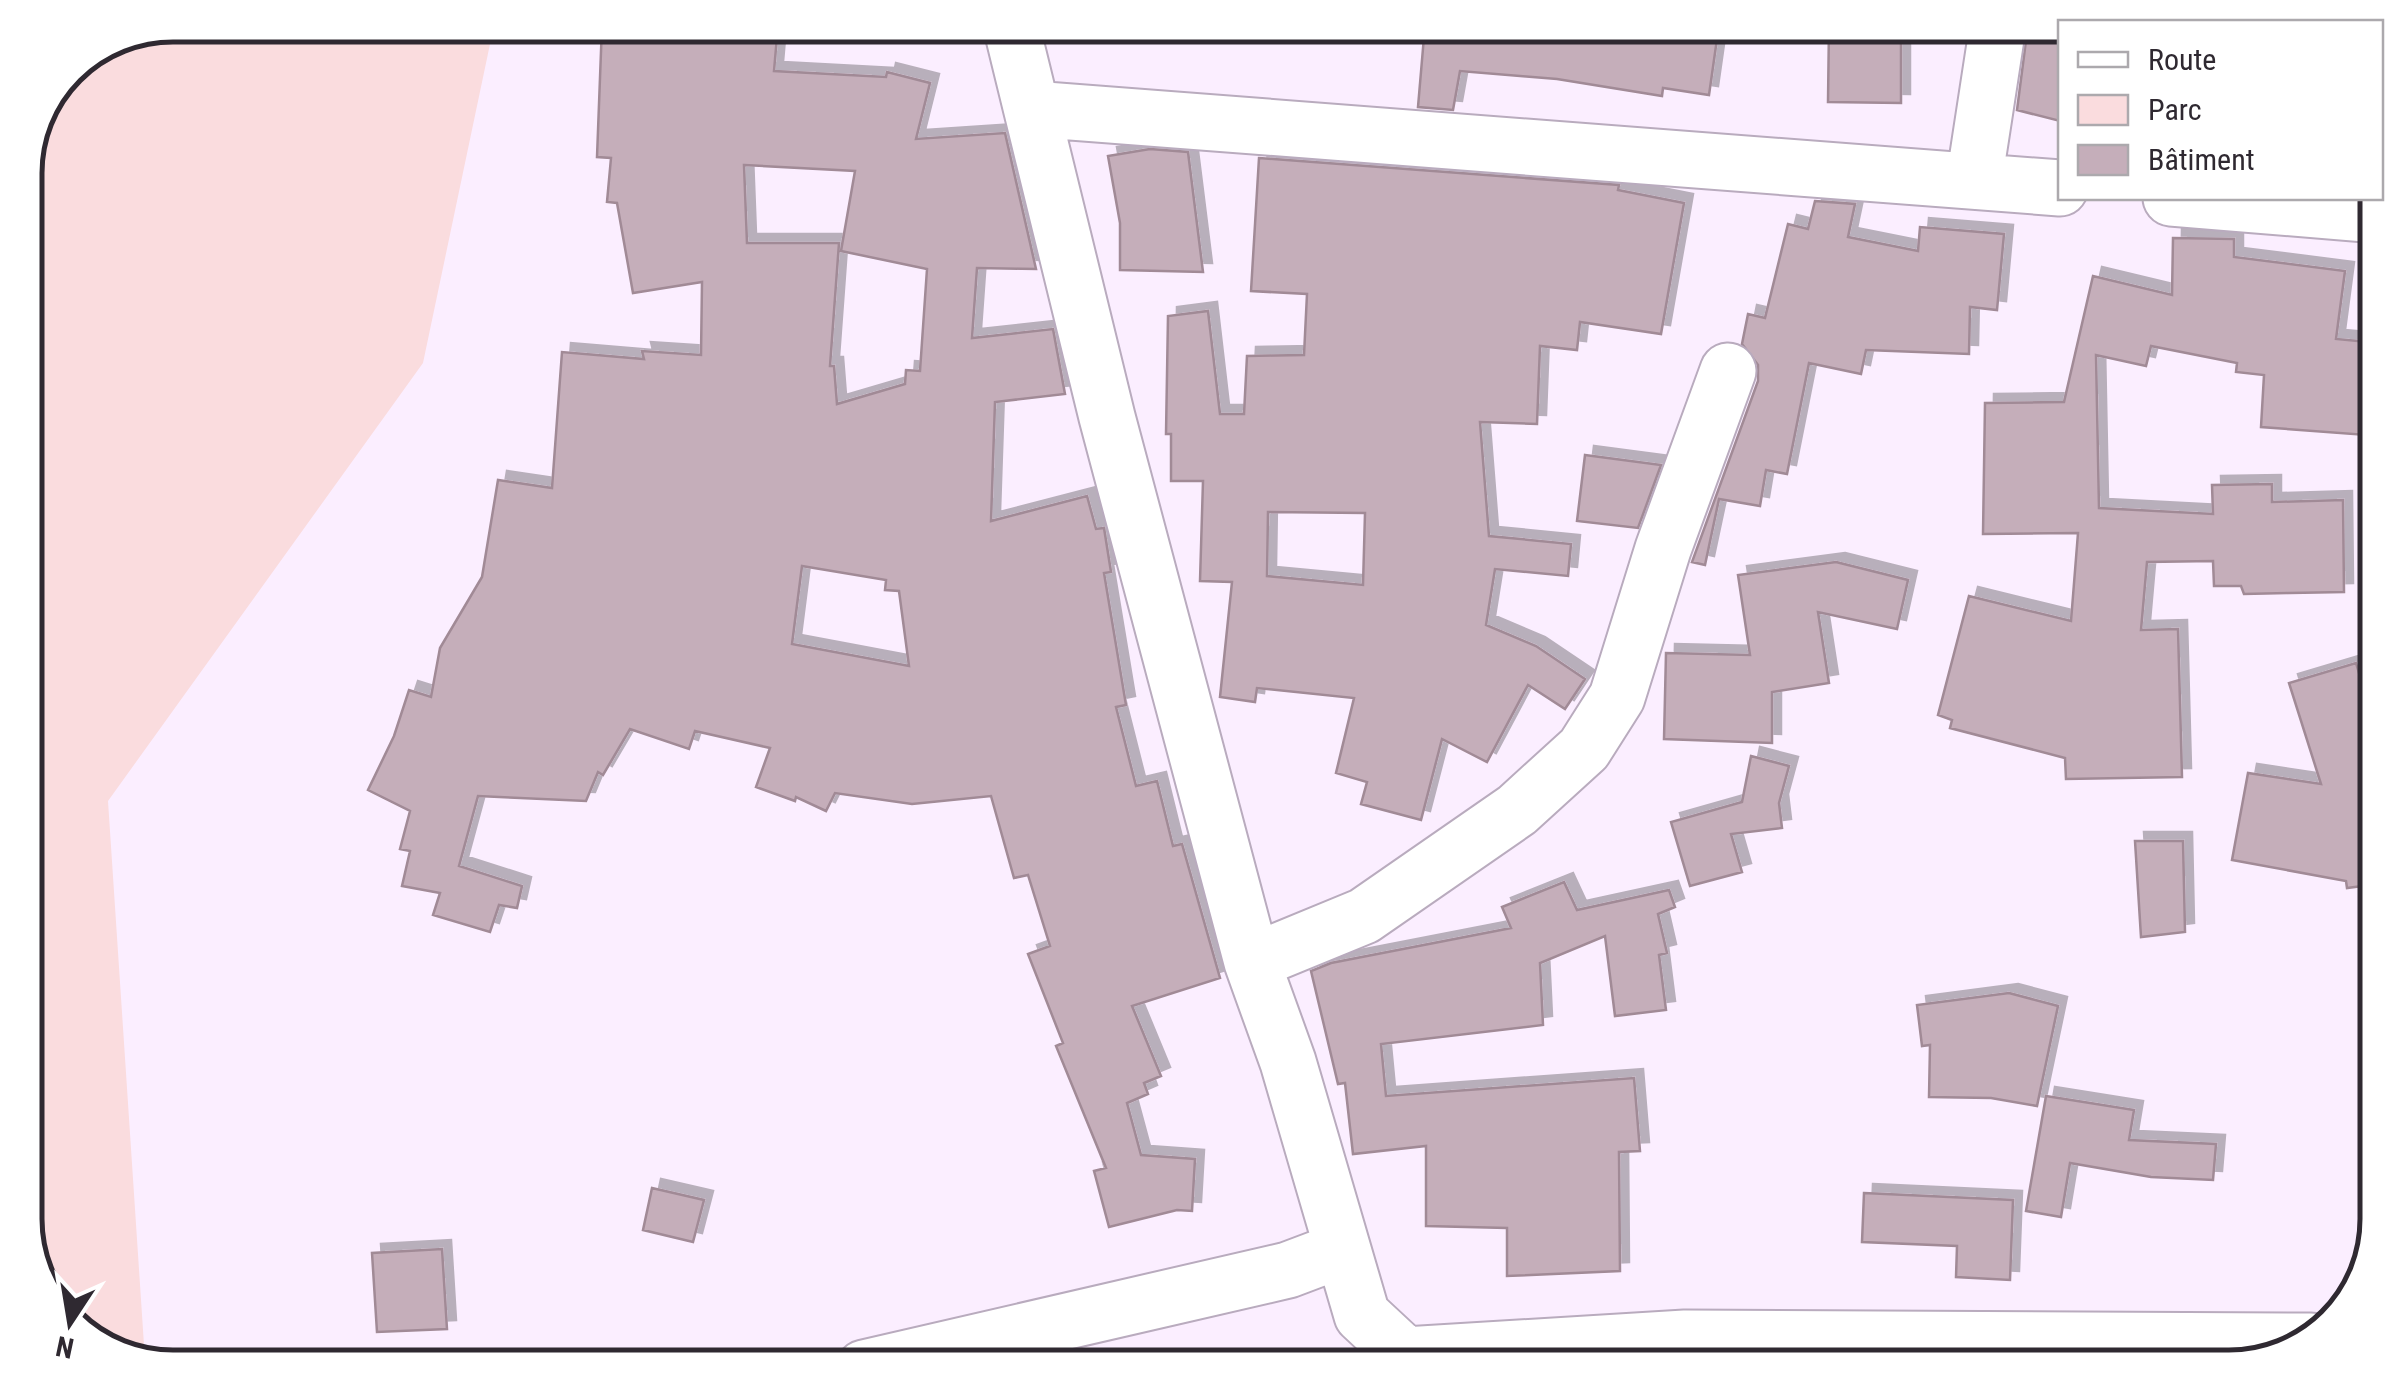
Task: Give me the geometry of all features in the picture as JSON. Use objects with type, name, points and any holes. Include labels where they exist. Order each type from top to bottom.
[{"type":"street","points":[[1014,42],[1122,475],[1252,962],[1288,1062],[1362,1315]]},
{"type":"street","points":[[1974,180],[1995,42]]},
{"type":"street","points":[[1032,109],[2058,188]]},
{"type":"street","points":[[2195,200],[2360,214]]},
{"type":"street","points":[[1252,962],[1364,916],[1517,810],[1584,750],[1616,697],[1663,549],[1728,371]]},
{"type":"street","points":[[942,1350],[1288,1270],[1342,1250]]},
{"type":"street","points":[[1288,1270],[1362,1315],[1395,1350]]},
{"type":"street","points":[[1539,1350],[1686,1338],[2280,1341]]},
{"type":"green space","points":[[490,42],[423,363],[108,801],[144,1347],[139,1346],[120,1339],[120,1273],[54,1273],[43,1228],[43,165],[56,115],[70,94],[108,60],[131,49],[156,44]]},
{"type":"building","points":[[601,42],[777,42],[774,71],[886,77],[887,72],[930,83],[916,139],[1005,133],[1036,269],[977,268],[972,338],[1053,329],[1065,394],[995,402],[991,521],[1087,496],[1096,529],[1104,528],[1111,572],[1104,573],[1126,705],[1116,707],[1136,786],[1157,781],[1173,846],[1182,844],[1220,978],[1132,1006],[1161,1076],[1144,1083],[1148,1094],[1127,1103],[1141,1155],[1195,1159],[1192,1211],[1177,1210],[1109,1227],[1094,1171],[1106,1168],[1056,1046],[1063,1043],[1028,954],[1050,946],[1028,875],[1014,878],[991,796],[912,804],[835,793],[826,811],[796,797],[795,801],[756,787],[770,748],[695,731],[689,749],[630,729],[603,775],[598,772],[586,801],[478,796],[459,866],[522,886],[517,908],[499,905],[490,932],[433,915],[440,893],[402,886],[410,851],[400,849],[410,811],[368,790],[394,736],[409,690],[431,697],[440,648],[482,577],[498,480],[552,488],[562,352],[644,359],[642,351],[701,355],[702,282],[633,293],[617,203],[607,202],[611,158],[597,157]],"holes":[[[744,165],[855,171],[841,251],[927,269],[920,371],[906,370],[905,384],[837,404],[834,366],[830,366],[839,243],[747,243]],[[802,566],[886,580],[885,590],[899,591],[909,666],[792,644]]]},
{"type":"building","points":[[1424,42],[1717,42],[1709,95],[1663,88],[1662,96],[1557,79],[1460,71],[1453,110],[1418,107]]},
{"type":"building","points":[[1829,42],[1901,42],[1901,103],[1828,102]]},
{"type":"building","points":[[2026,42],[2058,42],[2058,120],[2017,110]]},
{"type":"building","points":[[1150,149],[1188,152],[1203,272],[1120,270],[1120,223],[1108,156]]},
{"type":"building","points":[[1259,158],[1619,185],[1618,190],[1684,203],[1661,334],[1580,322],[1577,350],[1540,346],[1537,424],[1480,422],[1489,536],[1571,544],[1568,576],[1495,569],[1486,625],[1536,646],[1585,679],[1565,709],[1528,685],[1487,762],[1442,739],[1421,820],[1361,804],[1367,782],[1336,773],[1354,698],[1257,688],[1255,702],[1220,697],[1232,582],[1200,581],[1203,481],[1171,481],[1171,434],[1166,434],[1168,316],[1208,311],[1220,414],[1244,414],[1247,356],[1304,355],[1307,294],[1251,291]],"holes":[[[1268,512],[1365,513],[1363,585],[1267,576]]]},
{"type":"building","points":[[1815,201],[1855,204],[1848,237],[1918,251],[1920,227],[2004,234],[1997,310],[1970,307],[1969,354],[1866,350],[1861,374],[1809,363],[1787,474],[1766,470],[1760,506],[1719,499],[1705,565],[1692,562],[1758,381],[1758,365],[1742,344],[1748,314],[1765,318],[1788,224],[1808,229]]},
{"type":"building","points":[[2173,238],[2234,239],[2234,257],[2345,271],[2336,339],[2360,341],[2360,435],[2261,427],[2264,375],[2236,372],[2237,363],[2151,346],[2146,366],[2096,355],[2099,508],[2213,514],[2212,485],[2272,484],[2272,502],[2343,500],[2344,592],[2244,594],[2241,586],[2214,586],[2213,561],[2147,562],[2141,630],[2178,629],[2182,777],[2066,779],[2065,758],[1950,728],[1952,720],[1938,715],[1969,596],[2071,621],[2078,533],[1983,534],[1985,403],[2064,402],[2093,276],[2172,295]]},
{"type":"building","points":[[1585,455],[1661,465],[1638,528],[1577,521]]},
{"type":"building","points":[[1836,562],[1908,580],[1897,629],[1818,612],[1829,683],[1772,692],[1772,743],[1664,739],[1666,653],[1750,655],[1738,575]]},
{"type":"building","points":[[2356,663],[2360,677],[2360,886],[2347,888],[2346,881],[2232,860],[2248,773],[2321,784],[2289,683]]},
{"type":"building","points":[[1751,756],[1789,766],[1779,803],[1782,828],[1731,834],[1742,872],[1690,886],[1671,822],[1742,802]]},
{"type":"building","points":[[2135,841],[2183,841],[2185,932],[2141,937]]},
{"type":"building","points":[[1564,882],[1577,910],[1669,890],[1675,907],[1658,914],[1667,953],[1659,955],[1666,1010],[1615,1016],[1605,936],[1540,963],[1543,1025],[1381,1044],[1386,1096],[1634,1078],[1640,1151],[1619,1152],[1620,1271],[1507,1276],[1507,1228],[1426,1226],[1426,1146],[1353,1154],[1345,1083],[1338,1084],[1311,971],[1331,963],[1511,928],[1502,907]]},
{"type":"building","points":[[2009,993],[2058,1006],[2037,1106],[1991,1098],[1929,1097],[1930,1045],[1922,1046],[1917,1005]]},
{"type":"building","points":[[2046,1096],[2134,1110],[2129,1140],[2216,1144],[2213,1180],[2151,1177],[2070,1163],[2061,1217],[2026,1211]]},
{"type":"building","points":[[652,1188],[704,1200],[693,1242],[643,1230]]},
{"type":"building","points":[[1864,1193],[2013,1200],[2010,1280],[1956,1277],[1957,1246],[1862,1242]]},
{"type":"building","points":[[442,1249],[447,1329],[377,1332],[372,1253]]}]
